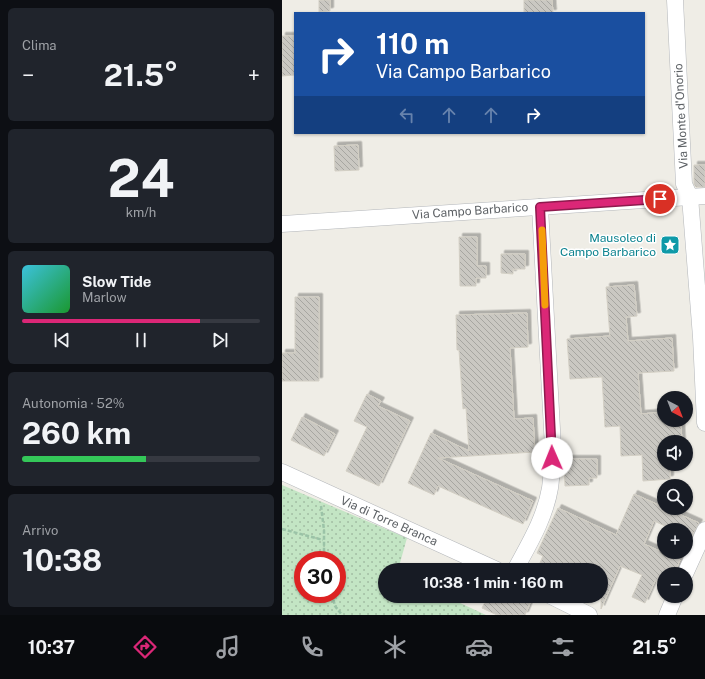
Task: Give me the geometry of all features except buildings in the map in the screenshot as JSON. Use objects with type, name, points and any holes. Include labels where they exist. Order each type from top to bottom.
[{"type":"street","name":"Via Monte d'Onorio","points":[[675,0],[684,184],[697,196],[705,423]]},
{"type":"street","name":"Via Campo Barbarico","points":[[282,224],[697,196]]},
{"type":"street","points":[[519,563],[536,531],[545,510],[550,488],[552,468],[552,440],[540,207]]},
{"type":"street","name":"Via di Torre Branca","points":[[282,472],[481,563]]},
{"type":"street","points":[[688,567],[705,530]]},
{"type":"street","points":[[565,603],[589,615]]},
{"type":"street","points":[[666,615],[672,603]]},
{"type":"path","points":[[319,490],[324,530],[324,551]]},
{"type":"path","points":[[282,528],[324,540]]},
{"type":"path","points":[[334,603],[342,615]]},
{"type":"green space","points":[[282,485],[407,538],[400,563],[378,563],[378,603],[460,603],[486,615],[282,615]]},
{"type":"slow traffic","points":[[542,230],[545,305]]},
{"type":"place","name":"Mausoleo di Campo Barbarico","points":[[670,245]]},
{"type":"route","points":[[552,458],[553,448],[540,207],[660,199]]}]
